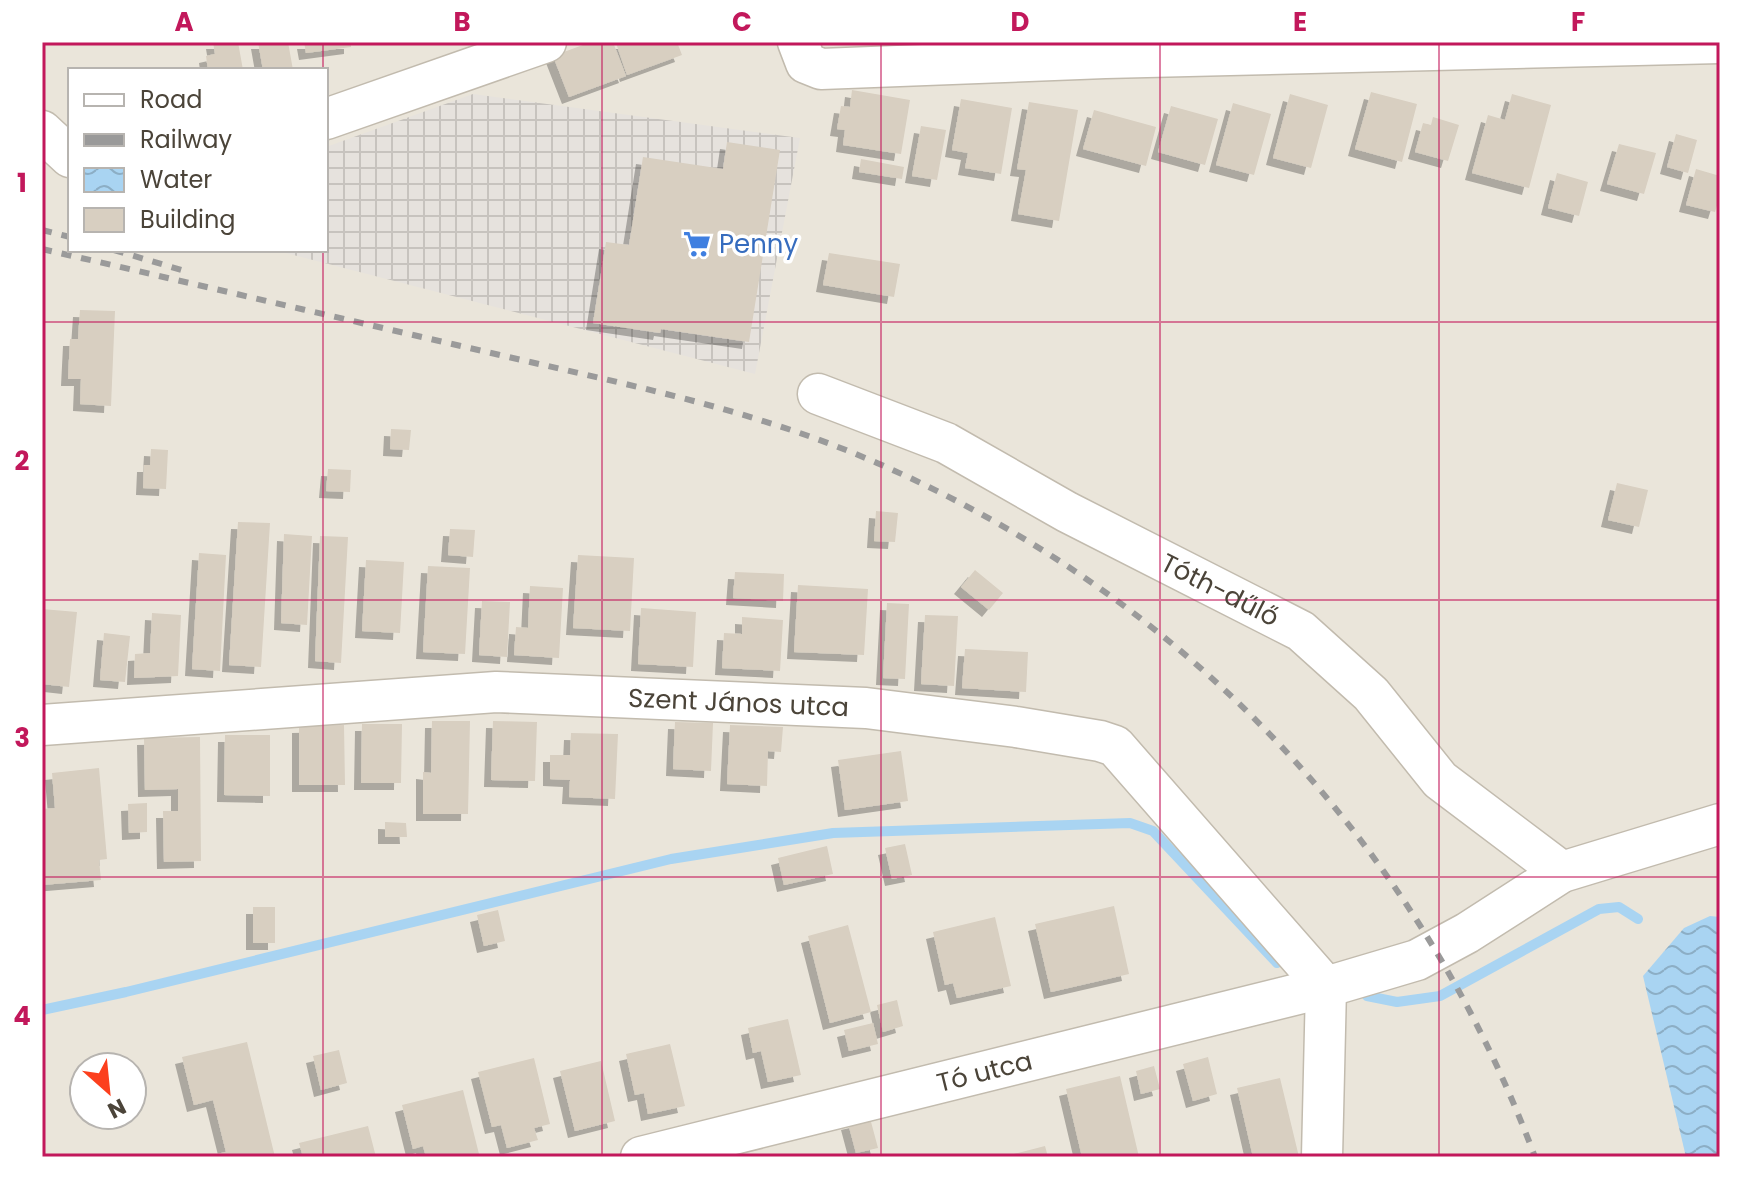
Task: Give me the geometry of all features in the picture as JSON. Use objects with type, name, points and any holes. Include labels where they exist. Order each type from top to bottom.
[{"type":"street","points":[[328,118],[546,42]]},
{"type":"street","points":[[798,42],[806,63],[821,69],[1105,58],[1720,43]]},
{"type":"street","points":[[42,131],[68,155]]},
{"type":"street","name":"Tóth-dűlő","points":[[818,394],[946,443],[1067,512],[1301,631],[1371,694],[1440,780],[1562,872]]},
{"type":"street","name":"Szent János utca","points":[[42,725],[496,692],[866,708],[1100,741],[1115,746],[1326,987]]},
{"type":"street","name":"Tó utca","points":[[641,1157],[1326,987],[1417,960],[1467,933],[1562,872],[1720,824]]},
{"type":"street","points":[[1322,1157],[1326,987]]},
{"type":"shaded area","points":[[42,42],[1720,42],[1720,1157],[42,1157]]},
{"type":"shaded area","points":[[473,94],[800,138],[755,374],[282,252],[328,252],[328,146]]},
{"type":"water","points":[[1710,916],[1720,917],[1720,1157],[1686,1157],[1643,976],[1684,928]]},
{"type":"building","points":[[213,42],[238,42],[243,68],[208,68],[206,56],[215,54]]},
{"type":"building","points":[[258,42],[288,42],[293,68],[263,68]]},
{"type":"building","points":[[304,42],[351,42],[351,47],[306,53]]},
{"type":"building","points":[[591,42],[613,42],[626,76],[569,97],[553,56]]},
{"type":"building","points":[[677,42],[682,55],[627,75],[616,43]]},
{"type":"building","points":[[852,90],[910,100],[901,154],[843,145],[845,130],[837,129],[841,106],[850,107]]},
{"type":"building","points":[[1371,92],[1417,104],[1402,162],[1355,149]]},
{"type":"building","points":[[1290,94],[1328,105],[1311,168],[1273,158]]},
{"type":"building","points":[[1512,94],[1551,105],[1529,188],[1472,173],[1488,115],[1505,120]]},
{"type":"building","points":[[961,99],[1012,108],[1001,174],[965,168],[968,153],[952,150]]},
{"type":"building","points":[[1029,102],[1078,110],[1059,221],[1018,214],[1026,170],[1017,169]]},
{"type":"building","points":[[1233,103],[1271,114],[1254,175],[1216,165]]},
{"type":"building","points":[[1171,106],[1218,119],[1205,165],[1158,152]]},
{"type":"building","points":[[1094,110],[1156,127],[1146,166],[1083,149]]},
{"type":"building","points":[[1433,117],[1459,125],[1448,161],[1415,152],[1423,123],[1431,125]]},
{"type":"building","points":[[921,126],[946,130],[937,180],[912,176]]},
{"type":"building","points":[[1676,134],[1697,140],[1688,173],[1667,167]]},
{"type":"building","name":"Penny","points":[[727,142],[780,150],[749,342],[593,323],[606,242],[629,245],[643,157],[723,169]]},
{"type":"building","points":[[1619,144],[1656,153],[1644,194],[1607,184]]},
{"type":"building","points":[[861,159],[904,167],[902,179],[859,172]]},
{"type":"building","points":[[1696,169],[1720,176],[1720,196],[1715,212],[1686,205]]},
{"type":"building","points":[[1557,173],[1588,182],[1579,216],[1548,208]]},
{"type":"building","points":[[829,253],[900,264],[894,297],[823,285]]},
{"type":"building","points":[[80,310],[115,311],[111,406],[80,404],[81,379],[68,379],[70,339],[78,339]]},
{"type":"building","points":[[391,429],[411,430],[409,450],[390,449]]},
{"type":"building","points":[[151,449],[168,450],[166,489],[143,488],[144,465],[150,465]]},
{"type":"building","points":[[328,469],[351,470],[350,492],[326,491]]},
{"type":"building","points":[[1617,483],[1648,490],[1639,527],[1608,520]]},
{"type":"building","points":[[876,511],[898,513],[895,542],[874,541]]},
{"type":"building","points":[[238,522],[270,523],[261,667],[229,665]]},
{"type":"building","points":[[450,529],[475,530],[473,557],[448,555]]},
{"type":"building","points":[[284,534],[312,536],[307,625],[281,623]]},
{"type":"building","points":[[320,536],[348,537],[341,663],[315,661]]},
{"type":"building","points":[[199,553],[226,555],[220,671],[192,669]]},
{"type":"building","points":[[578,555],[634,558],[630,631],[573,628]]},
{"type":"building","points":[[366,560],[404,562],[400,633],[362,631]]},
{"type":"building","points":[[428,566],[470,568],[465,654],[423,652]]},
{"type":"building","points":[[975,570],[1003,593],[989,610],[961,587]]},
{"type":"building","points":[[735,572],[784,574],[783,601],[733,598]]},
{"type":"building","points":[[798,585],[868,589],[864,655],[794,652]]},
{"type":"building","points":[[530,586],[563,588],[559,658],[514,655],[516,627],[528,628]]},
{"type":"building","points":[[482,601],[510,602],[507,657],[479,655]]},
{"type":"building","points":[[887,603],[909,604],[905,679],[883,678]]},
{"type":"building","points":[[641,608],[696,612],[693,667],[638,664]]},
{"type":"building","points":[[42,609],[77,612],[69,687],[42,684]]},
{"type":"building","points":[[152,613],[181,615],[178,676],[134,678],[135,654],[150,653]]},
{"type":"building","points":[[925,615],[958,616],[954,686],[921,684]]},
{"type":"building","points":[[742,617],[783,620],[780,671],[722,668],[724,633],[742,634]]},
{"type":"building","points":[[104,633],[130,636],[125,682],[100,680]]},
{"type":"building","points":[[965,649],[1028,652],[1026,692],[962,688]]},
{"type":"building","points":[[432,721],[470,721],[468,814],[423,814],[423,772],[431,773]]},
{"type":"building","points":[[493,721],[537,722],[535,781],[491,780]]},
{"type":"building","points":[[675,722],[713,723],[711,771],[673,769]]},
{"type":"building","points":[[362,724],[402,724],[401,783],[361,783]]},
{"type":"building","points":[[344,725],[345,785],[299,785],[299,726]]},
{"type":"building","points":[[730,725],[783,727],[781,752],[768,751],[767,786],[727,784]]},
{"type":"building","points":[[571,733],[618,734],[615,799],[569,797],[570,780],[550,779],[550,755],[570,755]]},
{"type":"building","points":[[225,735],[270,735],[270,796],[224,795]]},
{"type":"building","points":[[200,737],[201,861],[164,862],[163,811],[178,811],[178,789],[145,790],[144,738]]},
{"type":"building","points":[[901,751],[908,801],[845,810],[838,760]]},
{"type":"building","points":[[99,768],[107,859],[99,860],[101,880],[42,885],[42,809],[55,808],[52,773]]},
{"type":"building","points":[[147,803],[147,832],[129,833],[128,804]]},
{"type":"building","points":[[385,822],[406,823],[407,837],[385,837]]},
{"type":"building","points":[[905,844],[912,875],[892,879],[885,848]]},
{"type":"building","points":[[827,846],[833,874],[784,885],[778,858]]},
{"type":"building","points":[[1114,906],[1129,974],[1051,992],[1035,924]]},
{"type":"building","points":[[253,907],[275,907],[275,943],[253,943]]},
{"type":"building","points":[[498,910],[505,941],[484,946],[477,915]]},
{"type":"building","points":[[995,917],[1011,986],[957,998],[953,983],[945,985],[933,932]]},
{"type":"building","points":[[848,925],[871,1012],[830,1023],[808,936]]},
{"type":"building","points":[[897,1000],[903,1026],[883,1032],[877,1005]]},
{"type":"building","points":[[788,1019],[801,1075],[768,1082],[761,1051],[753,1053],[748,1028]]},
{"type":"building","points":[[873,1023],[878,1044],[849,1051],[844,1030]]},
{"type":"building","points":[[247,1042],[275,1157],[218,1157],[217,1154],[226,1152],[213,1100],[194,1105],[182,1057]]},
{"type":"building","points":[[670,1044],[685,1106],[648,1114],[644,1093],[635,1095],[626,1054]]},
{"type":"building","points":[[339,1050],[347,1083],[321,1090],[313,1056]]},
{"type":"building","points":[[1208,1057],[1217,1094],[1193,1101],[1183,1064]]},
{"type":"building","points":[[534,1058],[550,1124],[534,1128],[538,1140],[507,1148],[501,1125],[492,1127],[478,1072]]},
{"type":"building","points":[[601,1061],[615,1121],[575,1131],[560,1071]]},
{"type":"building","points":[[1154,1066],[1160,1089],[1141,1094],[1136,1071]]},
{"type":"building","points":[[1120,1076],[1139,1157],[1082,1157],[1066,1089]]},
{"type":"building","points":[[1280,1078],[1299,1157],[1253,1157],[1237,1088]]},
{"type":"building","points":[[463,1090],[479,1154],[426,1157],[423,1146],[413,1149],[402,1105]]},
{"type":"building","points":[[870,1118],[878,1148],[856,1153],[848,1123]]},
{"type":"building","points":[[368,1126],[376,1157],[303,1157],[299,1143]]},
{"type":"building","points":[[1045,1146],[1048,1157],[1006,1157],[1006,1156]]},
{"type":"waterway","points":[[42,1010],[671,859],[833,833],[1130,823],[1153,831],[1277,963]]},
{"type":"waterway","points":[[1367,996],[1397,1002],[1440,996],[1599,909],[1619,907],[1638,919]]},
{"type":"railway","points":[[42,230],[68,236]]},
{"type":"railway","points":[[42,249],[711,406],[836,446],[989,518],[1093,584],[1189,658],[1277,742],[1356,834],[1426,935],[1485,1042],[1535,1157]]},
{"type":"railway","points":[[121,252],[185,271]]},
{"type":"place","name":"Penny","points":[[697,244]]}]
